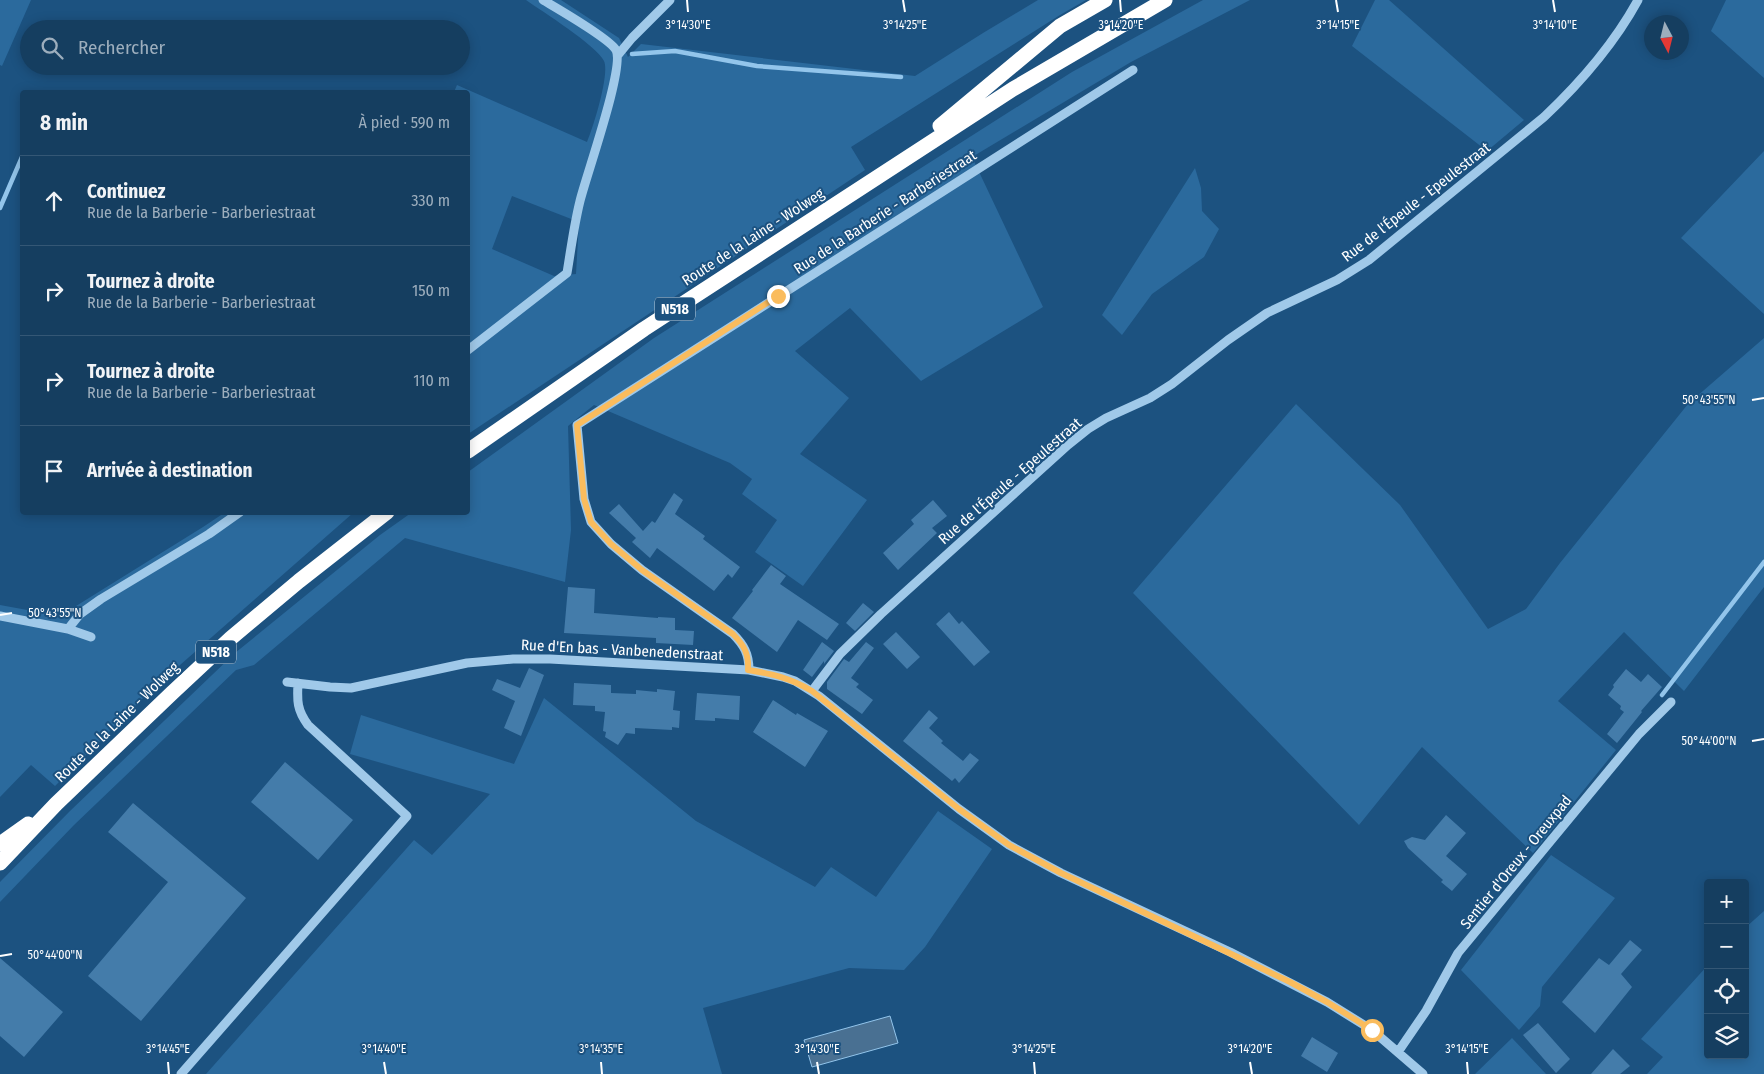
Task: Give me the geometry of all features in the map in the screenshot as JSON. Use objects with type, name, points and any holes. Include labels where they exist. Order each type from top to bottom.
[{"type":"highway","name":"Route de la Laine - Wolweg","points":[[885,172],[1060,26],[1105,0]]},
{"type":"highway","name":"Route de la Laine - Wolweg","points":[[470,450],[644,329],[1013,88],[1165,0]]},
{"type":"highway","name":"Route de la Laine - Wolweg","points":[[0,863],[56,804],[231,638],[299,581],[383,515]]},
{"type":"highway","name":"Route de la Laine - Wolweg","points":[[0,844],[56,804]]},
{"type":"street","points":[[470,348],[567,273],[580,200],[617,68],[618,55],[614,47],[544,0]]},
{"type":"street","points":[[618,55],[632,38],[670,0]]},
{"type":"street","name":"Rue de l'Épeule - Epeulestraat","points":[[812,691],[840,654],[881,614],[1088,429],[1106,418],[1150,398],[1172,384],[1228,340],[1268,313],[1337,280],[1369,260],[1544,117],[1572,91],[1601,56],[1638,0]]},
{"type":"street","name":"Rue de la Barberie - Barberiestraat","points":[[748,670],[747,653],[743,644],[733,634],[642,570],[611,544],[591,522],[584,499],[577,425],[1133,70]]},
{"type":"street","points":[[68,629],[80,614],[101,599],[209,534],[236,515]]},
{"type":"street","points":[[0,616],[68,629],[91,636]]},
{"type":"street","name":"Rue d'En bas - Vanbenedenstraat","points":[[287,682],[330,688],[351,688],[468,663],[550,658],[748,670]]},
{"type":"street","points":[[748,670],[783,676],[796,681],[812,691],[959,809],[1009,845],[1061,873],[1230,952],[1320,998],[1372,1030],[1423,1074]]},
{"type":"street","points":[[181,1074],[406,816],[308,725],[297,705],[298,683]]},
{"type":"street","name":"Sentier d'Oreux - Oreuxpad","points":[[1398,1052],[1426,1010],[1458,953],[1639,734],[1670,702]]},
{"type":"shaded area","points":[[0,0],[31,0],[22,20],[20,20],[20,25],[2,66],[0,65]]},
{"type":"shaded area","points":[[526,0],[561,0],[619,38],[628,57],[641,44],[915,76],[1038,0],[1086,0],[851,147],[865,170],[470,433],[470,91],[587,142],[603,89],[605,77],[604,61],[591,46]],"holes":[[[512,196],[579,222],[576,274],[554,276],[492,249]]]},
{"type":"shaded area","points":[[1203,0],[1250,0],[1131,62],[972,157],[1043,307],[921,381],[850,308],[795,351],[849,398],[800,454],[867,500],[803,586],[755,552],[777,520],[742,494],[752,479],[730,463],[594,405],[568,426],[571,530],[565,582],[405,538],[254,665],[236,670],[74,825],[0,902],[0,882],[70,811],[235,653],[380,535],[408,515],[470,515],[470,471],[654,338],[1072,72]]},
{"type":"shaded area","points":[[1375,0],[1389,0],[1524,120],[1487,151],[1352,46]]},
{"type":"shaded area","points":[[1726,0],[1764,0],[1764,78],[1711,31]]},
{"type":"shaded area","points":[[457,85],[468,90],[455,90]]},
{"type":"shaded area","points":[[1764,151],[1764,314],[1681,238]]},
{"type":"shaded area","points":[[1195,168],[1201,188],[1202,211],[1219,229],[1204,257],[1152,294],[1122,335],[1102,315]]},
{"type":"shaded area","points":[[1764,338],[1764,587],[1684,691],[1624,632],[1558,701],[1616,750],[1533,853],[1422,747],[1359,825],[1133,593],[1296,404],[1400,505],[1488,629],[1526,609],[1560,563],[1688,404]]},
{"type":"shaded area","points":[[221,515],[351,515],[147,694],[55,786],[31,765],[0,797],[0,605],[60,616]]},
{"type":"shaded area","points":[[544,698],[696,821],[815,887],[831,867],[876,897],[938,811],[992,849],[925,947],[904,970],[849,968],[703,1008],[722,1074],[206,1074],[414,840],[432,855],[490,794],[350,754],[361,715],[514,764]]},
{"type":"shaded area","points":[[1551,855],[1615,898],[1542,987],[1540,1006],[1519,1030],[1461,970]]},
{"type":"shaded area","points":[[1764,911],[1764,1074],[1647,1074],[1663,1057],[1641,1039],[1704,969],[1704,1059],[1749,1059],[1749,924]]},
{"type":"shaded area","points":[[890,1016],[898,1043],[812,1067],[804,1040]]},
{"type":"shaded area","points":[[1512,1038],[1546,1074],[1475,1074]]},
{"type":"building","points":[[674,493],[683,500],[675,514],[705,536],[703,539],[740,567],[732,578],[728,574],[714,591],[657,548],[650,558],[632,542],[636,538],[609,513],[619,504],[643,531],[652,521],[655,523]]},
{"type":"building","points":[[933,500],[947,516],[932,528],[937,533],[898,570],[883,553],[914,524],[911,520]]},
{"type":"building","points":[[771,565],[786,576],[780,584],[839,624],[827,640],[798,620],[777,652],[732,618]]},
{"type":"building","points":[[568,587],[595,589],[594,613],[675,618],[675,630],[694,631],[693,645],[656,643],[656,638],[564,633]]},
{"type":"building","points":[[863,603],[874,612],[855,631],[846,623]]},
{"type":"building","points":[[949,612],[959,624],[962,621],[990,652],[974,666],[936,624]]},
{"type":"building","points":[[896,632],[920,657],[907,669],[883,644]]},
{"type":"building","points":[[822,642],[834,651],[812,677],[803,670]]},
{"type":"building","points":[[866,642],[874,648],[851,678],[859,684],[856,687],[873,700],[862,714],[827,689],[827,682],[844,659],[849,662]]},
{"type":"building","points":[[529,668],[544,675],[521,736],[504,728],[515,701],[492,690],[497,679],[520,688]]},
{"type":"building","points":[[1626,669],[1641,682],[1648,674],[1662,687],[1617,743],[1607,734],[1624,712],[1620,709],[1621,706],[1608,695],[1614,687],[1613,685]]},
{"type":"building","points":[[574,683],[611,685],[611,693],[636,694],[636,690],[657,692],[657,689],[675,691],[673,710],[680,711],[679,728],[672,727],[672,730],[635,728],[635,734],[626,733],[618,745],[605,737],[606,732],[603,731],[605,712],[595,711],[595,706],[573,705]]},
{"type":"building","points":[[697,693],[740,696],[739,720],[715,718],[715,721],[695,720]]},
{"type":"building","points":[[773,700],[796,715],[797,713],[828,731],[805,767],[753,732]]},
{"type":"building","points":[[929,710],[938,718],[929,728],[943,741],[941,743],[963,761],[970,753],[979,760],[959,783],[955,778],[952,781],[903,741]]},
{"type":"building","points":[[285,762],[353,820],[318,860],[251,802]]},
{"type":"building","points":[[133,803],[246,898],[141,1021],[88,976],[168,882],[108,832]]},
{"type":"building","points":[[1446,815],[1466,833],[1446,856],[1467,874],[1452,891],[1441,882],[1443,880],[1408,848],[1404,841],[1412,837],[1425,840]]},
{"type":"building","points":[[1630,940],[1642,950],[1621,974],[1632,987],[1595,1033],[1562,1002],[1599,958],[1609,965]]},
{"type":"building","points":[[0,958],[63,1012],[24,1057],[0,1036]]},
{"type":"building","points":[[1538,1023],[1570,1059],[1556,1073],[1523,1035]]},
{"type":"building","points":[[1312,1037],[1338,1053],[1327,1072],[1301,1056]]},
{"type":"building","points":[[1613,1049],[1630,1066],[1620,1074],[1591,1074]]},
{"type":"waterway","points":[[632,54],[675,51],[757,66],[901,77]]},
{"type":"waterway","points":[[0,208],[20,162]]},
{"type":"waterway","points":[[1662,695],[1764,562]]},
{"type":"route","points":[[778,296],[577,425],[584,499],[591,522],[611,544],[642,570],[733,634],[743,644],[747,653],[749,661],[748,670],[783,676],[796,681],[812,691],[959,809],[1009,845],[1061,873],[1290,982],[1372,1030]]}]
